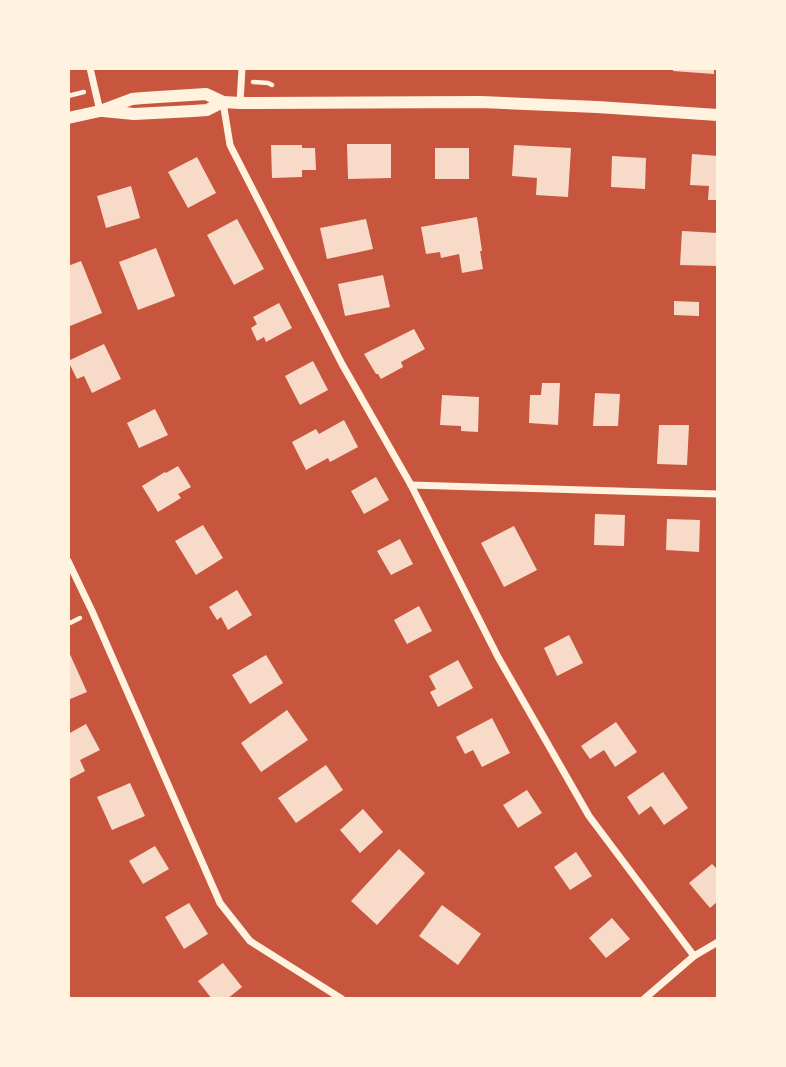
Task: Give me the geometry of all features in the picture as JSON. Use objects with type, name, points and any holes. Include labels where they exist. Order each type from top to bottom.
[{"type":"street","points":[[90,68],[100,111]]},
{"type":"street","points":[[240,103],[242,68]]},
{"type":"street","points":[[68,117],[100,111],[143,97],[206,94],[223,102],[240,103],[481,102],[718,115]]},
{"type":"street","points":[[223,102],[230,145],[342,364],[411,485],[498,657],[589,817],[694,956]]},
{"type":"street","points":[[411,485],[718,494]]},
{"type":"street","points":[[68,561],[220,903],[250,941],[342,999]]},
{"type":"street","points":[[644,999],[694,956],[718,942]]},
{"type":"building","points":[[674,68],[714,68],[714,74],[673,71]]},
{"type":"building","points":[[347,144],[391,144],[391,178],[348,179]]},
{"type":"building","points":[[271,145],[302,145],[302,148],[315,148],[316,170],[302,170],[302,177],[272,178]]},
{"type":"building","points":[[514,145],[571,148],[568,197],[536,195],[537,178],[512,176]]},
{"type":"building","points":[[435,148],[469,148],[469,179],[435,179]]},
{"type":"building","points":[[692,154],[718,156],[718,200],[708,200],[709,186],[690,185]]},
{"type":"building","points":[[612,156],[646,158],[645,189],[611,187]]},
{"type":"building","points":[[197,157],[216,193],[188,208],[168,172]]},
{"type":"building","points":[[131,186],[140,218],[106,228],[97,196]]},
{"type":"building","points":[[477,217],[483,269],[462,273],[459,254],[441,258],[440,252],[426,254],[421,227]]},
{"type":"building","points":[[237,219],[264,269],[234,285],[207,235]]},
{"type":"building","points":[[366,219],[373,249],[327,259],[320,228]]},
{"type":"building","points":[[682,231],[718,233],[718,266],[680,265]]},
{"type":"building","points":[[156,248],[175,296],[138,310],[119,262]]},
{"type":"building","points":[[81,261],[102,313],[70,326],[68,266]]},
{"type":"building","points":[[383,275],[390,307],[345,316],[338,284]]},
{"type":"building","points":[[674,301],[699,302],[699,316],[674,315]]},
{"type":"building","points":[[279,303],[292,328],[266,342],[264,337],[257,341],[251,328],[257,324],[253,317]]},
{"type":"building","points":[[414,329],[425,349],[401,362],[403,367],[381,379],[364,354]]},
{"type":"building","points":[[104,344],[121,379],[92,393],[84,376],[77,379],[68,361]]},
{"type":"building","points":[[313,361],[328,390],[300,405],[285,376]]},
{"type":"building","points":[[542,383],[560,383],[558,425],[529,423],[530,395],[541,395]]},
{"type":"building","points":[[595,393],[620,394],[618,426],[593,426]]},
{"type":"building","points":[[442,395],[479,397],[478,432],[461,431],[461,426],[440,425]]},
{"type":"building","points":[[155,409],[168,435],[139,448],[127,423]]},
{"type":"building","points":[[344,420],[358,447],[330,462],[328,458],[306,470],[292,442],[316,429],[319,434]]},
{"type":"building","points":[[659,425],[689,425],[687,465],[657,464]]},
{"type":"building","points":[[178,466],[191,487],[178,494],[181,498],[158,512],[142,486]]},
{"type":"building","points":[[376,477],[389,500],[364,514],[351,491]]},
{"type":"building","points":[[595,514],[625,515],[624,546],[594,545]]},
{"type":"building","points":[[667,519],[700,520],[699,552],[666,550]]},
{"type":"building","points":[[203,525],[223,558],[196,575],[175,541]]},
{"type":"building","points":[[514,526],[537,570],[504,587],[481,543]]},
{"type":"building","points":[[400,539],[413,564],[391,575],[377,551]]},
{"type":"building","points":[[237,590],[252,615],[228,630],[221,617],[217,620],[209,607]]},
{"type":"building","points":[[419,606],[432,631],[407,644],[394,620]]},
{"type":"building","points":[[569,635],[583,663],[557,676],[544,648]]},
{"type":"building","points":[[68,650],[87,692],[68,700]]},
{"type":"building","points":[[266,655],[283,683],[250,704],[232,675]]},
{"type":"building","points":[[458,660],[473,688],[438,707],[430,692],[436,689],[429,676]]},
{"type":"building","points":[[287,710],[308,740],[261,772],[241,743]]},
{"type":"building","points":[[492,718],[510,753],[482,767],[473,750],[465,754],[456,737]]},
{"type":"building","points":[[616,722],[637,752],[615,767],[604,750],[590,759],[581,746]]},
{"type":"building","points":[[86,724],[100,750],[80,760],[85,771],[68,780],[68,734]]},
{"type":"building","points":[[326,765],[343,790],[296,823],[278,798]]},
{"type":"building","points":[[663,772],[688,808],[664,825],[651,806],[639,815],[627,797]]},
{"type":"building","points":[[130,783],[145,816],[112,830],[97,797]]},
{"type":"building","points":[[527,790],[542,813],[518,828],[503,805]]},
{"type":"building","points":[[363,809],[383,832],[360,853],[340,830]]},
{"type":"building","points":[[155,846],[169,869],[143,884],[129,861]]},
{"type":"building","points":[[399,849],[425,873],[377,925],[351,901]]},
{"type":"building","points":[[576,852],[592,876],[570,890],[554,867]]},
{"type":"building","points":[[712,864],[718,870],[718,901],[710,908],[689,883]]},
{"type":"building","points":[[189,903],[208,934],[184,949],[165,917]]},
{"type":"building","points":[[442,905],[481,934],[458,965],[419,936]]},
{"type":"building","points":[[612,918],[630,939],[606,958],[589,938]]},
{"type":"building","points":[[223,963],[242,987],[227,999],[212,999],[198,981]]}]
